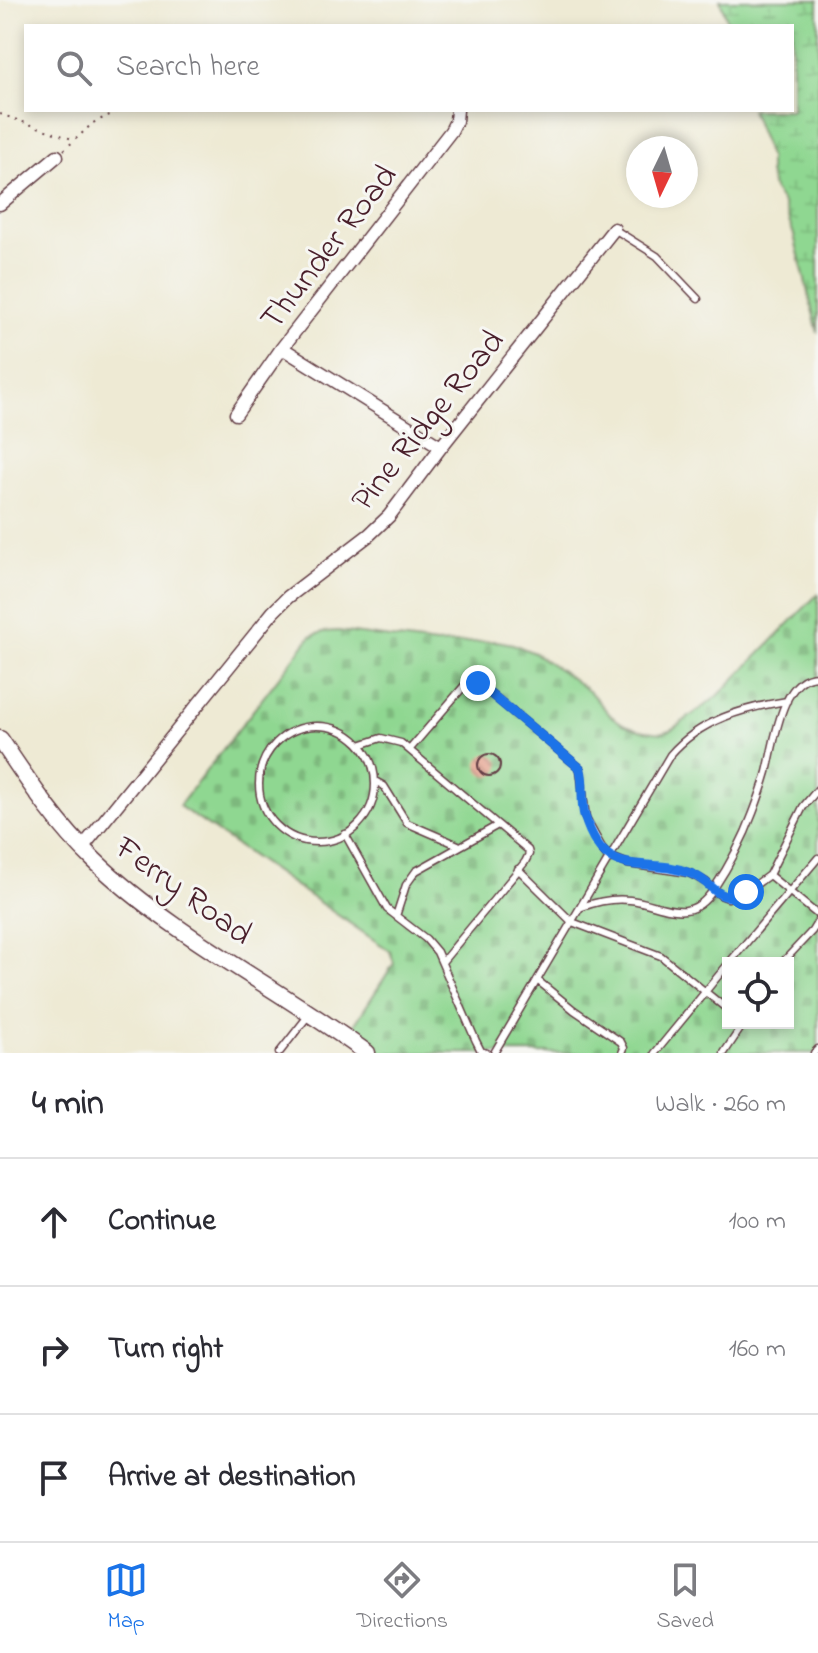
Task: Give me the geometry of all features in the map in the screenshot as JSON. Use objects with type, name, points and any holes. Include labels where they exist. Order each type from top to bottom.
[{"type":"main road","name":"Ferry Road","points":[[0,739],[46,807],[111,875],[164,915],[367,1053]]},
{"type":"street","name":"Thunder Road","points":[[236,414],[282,348],[451,131],[457,112]]},
{"type":"street","points":[[0,204],[57,156]]},
{"type":"street","name":"Pine Ridge Road","points":[[82,848],[273,612],[389,516],[614,229]]},
{"type":"street","points":[[282,348],[441,447]]},
{"type":"lane","points":[[614,229],[657,256],[698,299]]},
{"type":"lane","points":[[582,907],[601,900],[619,899],[680,911],[705,900],[741,842],[787,701],[802,680],[818,676]]},
{"type":"lane","points":[[410,749],[464,686],[471,681],[478,683],[580,768],[586,819],[597,842],[610,858],[628,864],[686,872],[706,882],[720,895],[731,897],[746,892],[769,875],[803,807],[818,789]]},
{"type":"lane","points":[[494,1053],[667,759],[682,742],[721,718],[787,701]]},
{"type":"lane","points":[[305,728],[333,728],[360,745],[372,765],[375,781],[369,810],[358,825],[345,834],[316,841],[298,838],[281,829],[264,807],[260,789],[261,771],[268,754],[280,740],[305,728]]},
{"type":"lane","points":[[360,745],[387,738],[410,749],[528,850],[528,857],[443,961]]},
{"type":"lane","points":[[375,781],[384,786],[407,823],[458,845]]},
{"type":"lane","points":[[396,916],[411,876],[429,861],[498,825]]},
{"type":"lane","points":[[345,834],[382,902],[426,939],[443,961],[456,998],[482,1052]]},
{"type":"lane","points":[[735,957],[818,858]]},
{"type":"lane","points":[[518,869],[572,922],[649,949],[675,965],[722,1005]]},
{"type":"lane","points":[[769,875],[791,890],[818,918],[812,931],[788,957]]},
{"type":"lane","points":[[655,1053],[722,972]]},
{"type":"lane","points":[[537,980],[616,1038],[624,1048],[622,1053]]},
{"type":"lane","points":[[279,1053],[310,1013]]},
{"type":"lane","points":[[724,1053],[740,1029]]},
{"type":"path","points":[[57,156],[93,123],[116,112]]},
{"type":"path","points":[[0,114],[75,140]]},
{"type":"green space","points":[[720,0],[818,0],[818,333],[794,235],[783,204],[773,189],[769,156],[752,112],[794,112],[794,24],[728,24]]},
{"type":"green space","points":[[818,594],[818,1053],[382,1053],[351,1030],[394,963],[390,951],[179,806],[311,636],[323,632],[338,631],[436,644],[497,641],[513,644],[534,653],[563,672],[590,692],[611,716],[623,724],[660,733],[671,730],[718,696]]},
{"type":"building","points":[[489,754],[497,757],[500,765],[497,773],[489,776],[481,773],[478,765],[481,757]]},
{"type":"route","points":[[478,683],[580,768],[586,819],[606,855],[628,864],[689,873],[706,882],[722,897],[746,892]]}]
